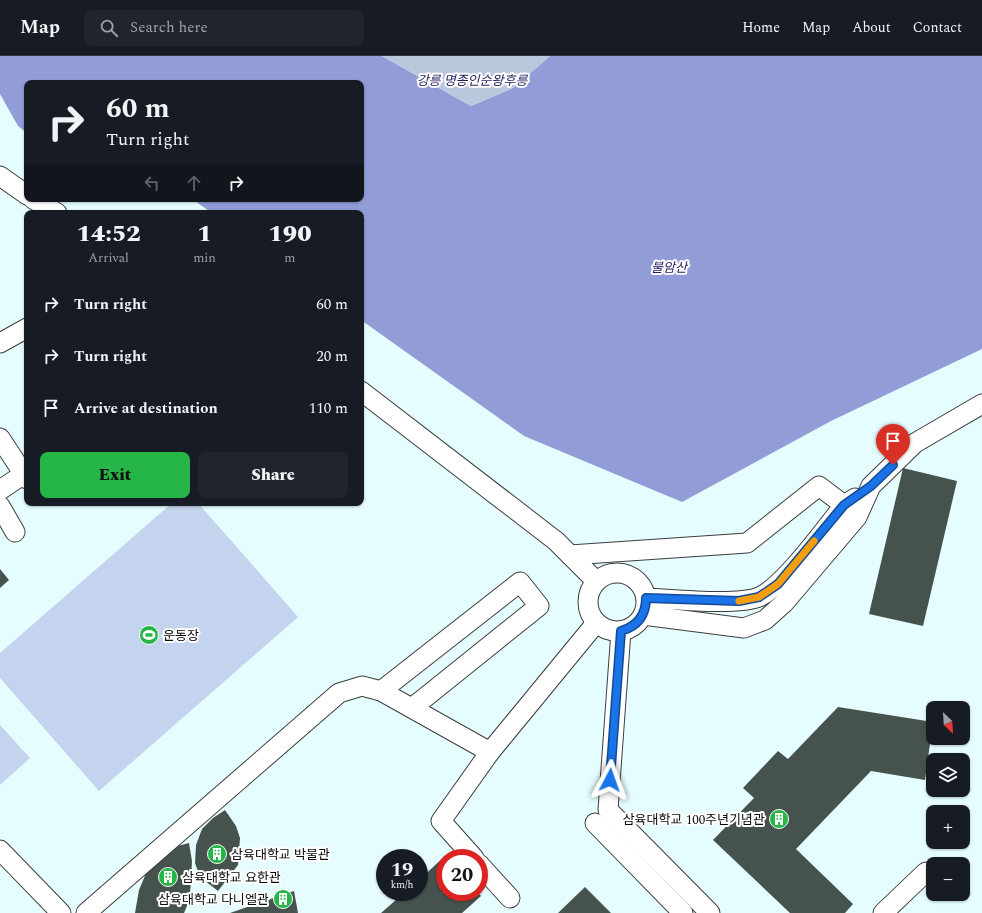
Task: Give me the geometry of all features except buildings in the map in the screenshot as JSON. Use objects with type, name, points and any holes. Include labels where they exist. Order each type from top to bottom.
[{"type":"street","points":[[0,176],[24,193]]},
{"type":"street","points":[[38,202],[53,210]]},
{"type":"street","points":[[0,343],[24,330]]},
{"type":"street","points":[[364,394],[556,541],[596,582]]},
{"type":"street","points":[[644,607],[739,601],[759,597],[778,584],[844,505],[871,486],[915,443],[982,404]]},
{"type":"street","points":[[0,438],[24,474]]},
{"type":"street","points":[[0,490],[24,477]]},
{"type":"street","points":[[570,555],[747,543],[819,486],[844,505]]},
{"type":"street","points":[[644,607],[744,628],[765,620],[784,603],[857,517],[871,486]]},
{"type":"street","points":[[2,513],[15,532]]},
{"type":"street","points":[[612,573],[621,573],[630,576],[640,585],[644,607],[634,626],[621,631],[612,631],[596,623],[588,607],[588,598],[591,589],[603,576],[612,573]]},
{"type":"street","points":[[381,691],[520,582],[539,606],[412,708]]},
{"type":"street","points":[[466,849],[440,821],[490,752],[596,623]]},
{"type":"street","points":[[621,631],[608,810],[710,913]]},
{"type":"street","points":[[86,913],[339,693],[362,686],[381,691],[490,752]]},
{"type":"street","points":[[595,823],[683,913]]},
{"type":"street","points":[[0,850],[61,913]]},
{"type":"street","points":[[883,913],[926,872]]},
{"type":"street","points":[[488,874],[510,898]]},
{"type":"green space","name":"불암산","points":[[0,56],[382,56],[471,106],[513,88],[550,56],[982,56],[982,349],[831,421],[682,502],[524,436],[364,322],[364,210],[208,210],[196,202],[364,202],[364,80],[24,80],[24,131],[18,126],[0,94]]},
{"type":"green space","name":"강릉 명종인순왕후릉","points":[[382,56],[550,56],[513,88],[471,106]]},
{"type":"shaded area","name":"운동장","points":[[169,506],[201,506],[298,617],[99,791],[0,678],[0,653]]},
{"type":"shaded area","points":[[0,725],[30,758],[0,785]]},
{"type":"slow traffic","points":[[739,601],[759,597],[778,584],[814,541]]},
{"type":"place","name":"운동장","points":[[149,635]]},
{"type":"place","name":"삼육대학교 100주년기념관","points":[[779,819]]},
{"type":"place","name":"삼육대학교 박물관","points":[[217,854]]},
{"type":"place","name":"삼육대학교 요한관","points":[[168,877]]},
{"type":"place","name":"삼육대학교 다니엘관","points":[[283,899]]},
{"type":"route","points":[[610,780],[621,631],[630,628],[637,623],[643,615],[646,607],[646,598],[739,601],[759,597],[778,584],[844,505],[871,486],[893,465]]}]
